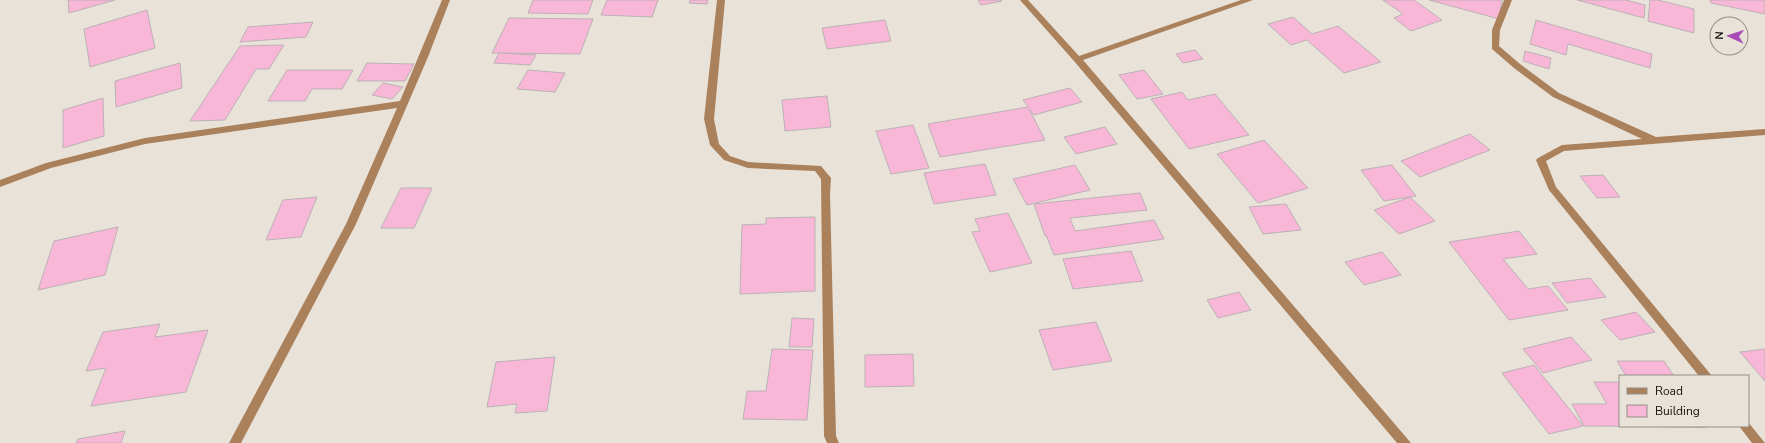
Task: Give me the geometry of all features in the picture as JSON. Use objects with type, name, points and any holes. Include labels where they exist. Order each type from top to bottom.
[{"type":"street","points":[[235,443],[351,224],[424,57],[446,0]]},
{"type":"street","points":[[721,0],[709,119],[715,146],[727,158],[748,165],[818,168],[826,178],[825,202],[830,436],[833,443]]},
{"type":"street","points":[[1024,0],[1077,59],[1405,443]]},
{"type":"street","points":[[1077,59],[1249,0]]},
{"type":"street","points":[[1508,0],[1496,30],[1495,47],[1517,66],[1556,95],[1653,140]]},
{"type":"street","points":[[0,184],[49,165],[145,141],[403,104]]},
{"type":"street","points":[[1705,375],[1552,188],[1541,160],[1562,148],[1765,132]]},
{"type":"street","points":[[1747,427],[1759,443]]},
{"type":"building","points":[[68,0],[115,0],[69,13]]},
{"type":"building","points":[[533,0],[593,0],[588,14],[528,13]]},
{"type":"building","points":[[607,0],[658,0],[652,17],[601,15]]},
{"type":"building","points":[[690,0],[708,0],[707,4],[689,3]]},
{"type":"building","points":[[978,0],[1001,0],[1002,1],[981,5]]},
{"type":"building","points":[[1383,0],[1414,0],[1442,20],[1411,31],[1394,18],[1403,14]]},
{"type":"building","points":[[1429,0],[1502,0],[1499,19]]},
{"type":"building","points":[[1577,0],[1626,0],[1645,5],[1644,18]]},
{"type":"building","points":[[1650,0],[1658,0],[1694,9],[1694,33],[1648,21]]},
{"type":"building","points":[[1710,0],[1765,0],[1765,14],[1711,3]]},
{"type":"building","points":[[147,10],[155,48],[90,67],[84,29]]},
{"type":"building","points":[[1293,17],[1312,34],[1338,26],[1381,62],[1344,73],[1307,40],[1291,45],[1268,24]]},
{"type":"building","points":[[509,18],[593,19],[580,54],[492,53]]},
{"type":"building","points":[[885,20],[891,41],[827,49],[822,28]]},
{"type":"building","points":[[1536,20],[1652,54],[1650,68],[1568,44],[1566,55],[1530,44]]},
{"type":"building","points":[[313,22],[306,37],[240,42],[248,27]]},
{"type":"building","points":[[284,45],[269,69],[256,69],[225,120],[190,121],[240,46]]},
{"type":"building","points":[[1195,50],[1203,59],[1183,63],[1176,54]]},
{"type":"building","points":[[1525,51],[1551,58],[1549,69],[1523,61]]},
{"type":"building","points":[[499,53],[536,55],[530,65],[494,63]]},
{"type":"building","points":[[180,63],[182,88],[116,107],[115,81]]},
{"type":"building","points":[[367,63],[414,64],[405,81],[357,81]]},
{"type":"building","points":[[287,70],[353,70],[342,89],[312,89],[305,101],[268,101]]},
{"type":"building","points":[[528,70],[565,73],[555,92],[517,89]]},
{"type":"building","points":[[1144,70],[1163,94],[1137,99],[1119,75]]},
{"type":"building","points":[[383,83],[403,87],[392,99],[372,95]]},
{"type":"building","points":[[1070,88],[1082,102],[1034,115],[1029,109],[1045,140],[940,157],[928,124],[1028,107],[1023,100]]},
{"type":"building","points":[[1182,92],[1188,100],[1215,94],[1249,135],[1189,149],[1151,99]]},
{"type":"building","points":[[827,96],[831,127],[785,131],[782,100]]},
{"type":"building","points":[[103,98],[104,136],[63,148],[63,110]]},
{"type":"building","points":[[913,125],[929,168],[891,174],[876,131]]},
{"type":"building","points":[[1105,127],[1117,144],[1076,154],[1064,137]]},
{"type":"building","points":[[1470,134],[1490,150],[1420,177],[1401,161]]},
{"type":"building","points":[[1264,140],[1308,188],[1258,203],[1217,154]]},
{"type":"building","points":[[985,164],[996,195],[934,204],[924,173]]},
{"type":"building","points":[[1075,165],[1090,190],[1027,205],[1013,179]]},
{"type":"building","points":[[1392,165],[1416,196],[1384,201],[1361,170]]},
{"type":"building","points":[[1603,175],[1620,197],[1597,198],[1580,176]]},
{"type":"building","points":[[401,188],[432,188],[414,228],[381,228]]},
{"type":"building","points":[[1140,193],[1147,210],[1070,218],[1075,231],[1154,220],[1164,239],[1054,255],[1046,235],[1045,236],[1034,204]]},
{"type":"building","points":[[317,197],[301,237],[266,240],[283,200]]},
{"type":"building","points":[[1410,197],[1435,221],[1399,234],[1374,210]]},
{"type":"building","points":[[1286,204],[1301,230],[1263,234],[1249,207]]},
{"type":"building","points":[[1008,213],[1032,263],[990,272],[972,232],[980,231],[975,219]]},
{"type":"building","points":[[815,217],[815,291],[740,294],[742,225],[766,224],[766,218]]},
{"type":"building","points":[[118,227],[105,275],[38,290],[54,241]]},
{"type":"building","points":[[1519,231],[1537,254],[1503,259],[1528,289],[1548,286],[1568,310],[1509,320],[1449,242]]},
{"type":"building","points":[[1131,251],[1143,281],[1073,289],[1063,259]]},
{"type":"building","points":[[1382,252],[1401,275],[1364,285],[1345,262]]},
{"type":"building","points":[[1590,278],[1606,297],[1567,303],[1552,283]]},
{"type":"building","points":[[1239,292],[1251,310],[1218,318],[1207,300]]},
{"type":"building","points":[[1636,312],[1655,332],[1620,340],[1601,320]]},
{"type":"building","points":[[792,318],[814,319],[812,347],[789,347]]},
{"type":"building","points":[[1096,322],[1112,361],[1053,370],[1039,330]]},
{"type":"building","points":[[160,324],[155,337],[208,330],[186,392],[91,406],[106,368],[86,371],[103,332]]},
{"type":"building","points":[[1571,337],[1592,360],[1543,373],[1523,349]]},
{"type":"building","points":[[772,349],[813,350],[807,420],[743,419],[747,391],[766,391]]},
{"type":"building","points":[[1765,349],[1765,381],[1740,352]]},
{"type":"building","points":[[913,354],[914,386],[865,387],[865,355]]},
{"type":"building","points":[[555,357],[547,411],[515,413],[517,404],[487,407],[496,362]]},
{"type":"building","points":[[1617,361],[1664,361],[1673,375],[1625,375]]},
{"type":"building","points":[[1534,365],[1583,426],[1549,434],[1502,373]]},
{"type":"building","points":[[1594,382],[1619,382],[1619,426],[1584,426],[1572,404],[1607,404]]},
{"type":"building","points":[[125,431],[121,443],[76,443],[78,439]]}]
